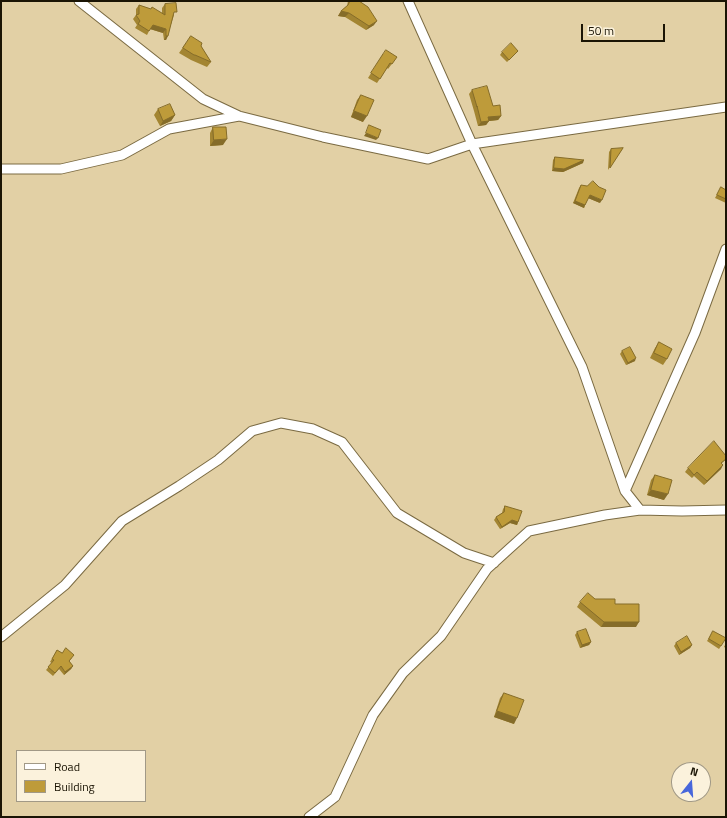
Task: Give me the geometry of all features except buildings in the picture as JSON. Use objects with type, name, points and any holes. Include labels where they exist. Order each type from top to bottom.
[{"type":"street","points":[[79,1],[204,99],[239,116],[323,137],[428,159],[472,144],[726,106]]},
{"type":"street","points":[[408,1],[472,144],[582,367],[625,491],[640,510]]},
{"type":"street","points":[[1,169],[60,169],[122,155],[169,129],[239,116]]},
{"type":"street","points":[[625,491],[696,333],[726,249]]},
{"type":"street","points":[[1,636],[66,585],[122,521],[218,460],[252,431],[281,423],[313,428],[342,442],[398,513],[464,553],[494,563]]},
{"type":"street","points":[[310,817],[335,797],[373,715],[403,673],[441,636],[487,569],[529,531],[605,515],[640,510],[726,510]]}]
